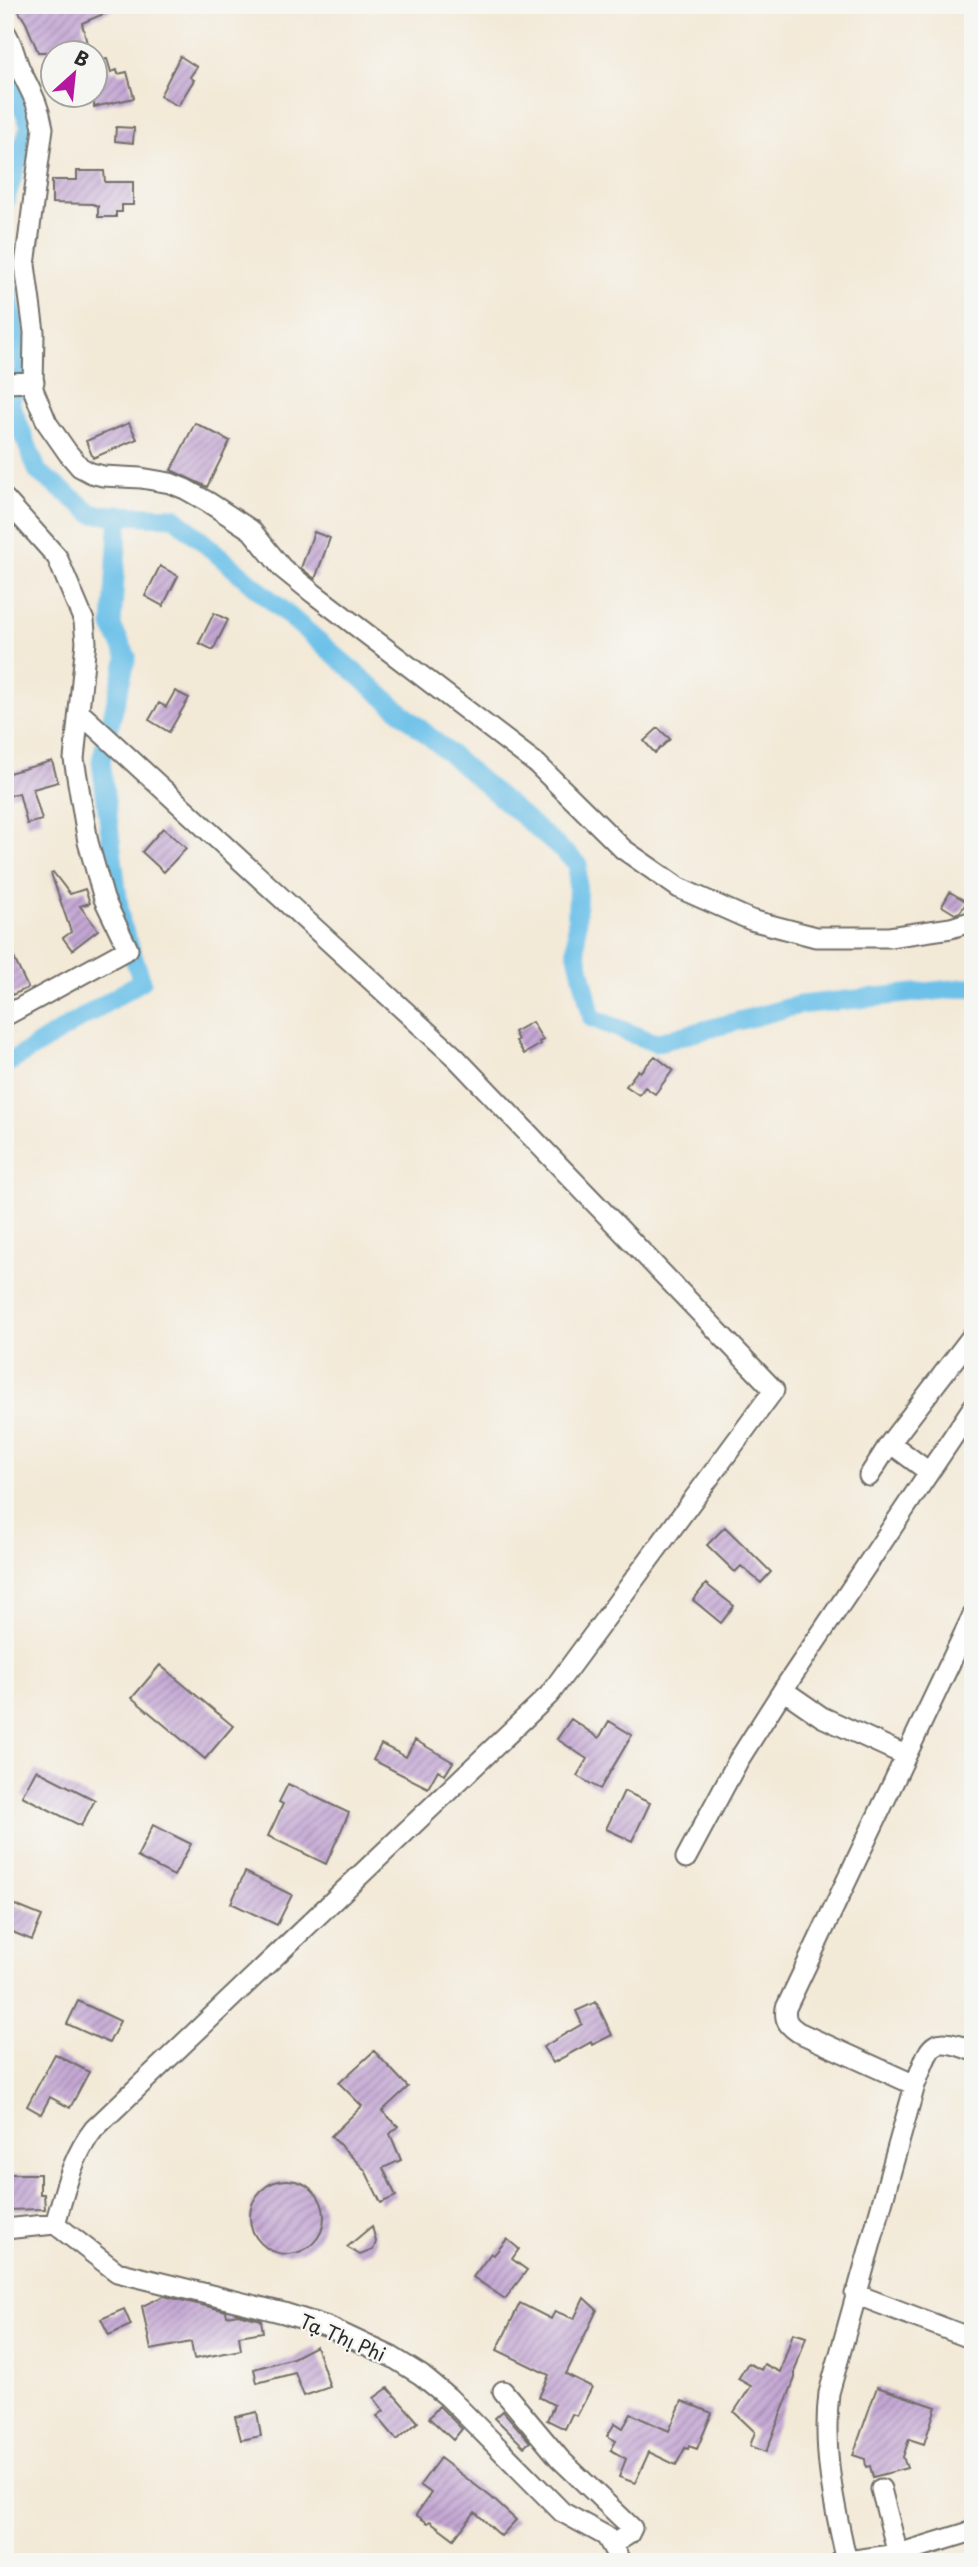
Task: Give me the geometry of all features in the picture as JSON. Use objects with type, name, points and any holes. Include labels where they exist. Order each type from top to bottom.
[{"type":"street","points":[[5,32],[39,106],[43,128],[25,265],[34,332],[33,389],[57,439],[80,467],[103,476],[141,478],[185,489],[251,530],[282,568],[352,625],[537,764],[623,849],[679,888],[751,920],[816,937],[889,937],[951,928],[973,921]]},
{"type":"street","points":[[5,383],[34,382]]},
{"type":"street","points":[[5,499],[57,557],[84,621],[86,642],[74,759],[88,842],[104,899],[128,949],[5,1017]]},
{"type":"street","points":[[5,2229],[55,2224],[74,2160],[94,2129],[549,1695],[774,1390],[457,1058],[79,712]]},
{"type":"street","points":[[869,1476],[973,1335]]},
{"type":"street","points":[[687,1858],[738,1761],[783,1690],[973,1407]]},
{"type":"street","points":[[890,1444],[929,1472]]},
{"type":"street","points":[[915,2085],[798,2032],[789,2026],[785,2017],[786,2007],[973,1615]]},
{"type":"street","points":[[783,1690],[822,1717],[905,1755]]},
{"type":"street","points":[[973,2051],[951,2042],[941,2041],[933,2045],[915,2085],[855,2294],[829,2393],[826,2421],[828,2469],[845,2561],[899,2558],[973,2531]]},
{"type":"street","name":"Tạ Thị Phi","points":[[55,2224],[117,2272],[284,2313],[328,2327],[391,2357],[421,2375],[448,2397],[562,2512],[597,2529],[617,2553]]},
{"type":"street","points":[[855,2294],[973,2339]]},
{"type":"street","points":[[503,2391],[560,2459],[632,2528],[617,2553]]},
{"type":"street","points":[[881,2489],[899,2558]]},
{"type":"building","points":[[15,5],[124,5],[82,23],[86,38],[38,38],[38,52]]},
{"type":"building","points":[[180,56],[197,67],[190,77],[194,80],[178,106],[160,96]]},
{"type":"building","points":[[108,62],[111,72],[127,72],[134,98],[108,104]]},
{"type":"building","points":[[116,127],[134,128],[133,143],[115,141]]},
{"type":"building","points":[[77,171],[104,171],[105,182],[133,182],[133,205],[122,205],[122,212],[116,212],[116,217],[98,217],[98,206],[93,204],[52,203],[52,180],[77,180]]},
{"type":"building","points":[[129,423],[137,439],[93,458],[86,441]]},
{"type":"building","points":[[195,423],[230,441],[207,487],[171,470]]},
{"type":"building","points":[[314,532],[330,538],[315,579],[301,568]]},
{"type":"building","points":[[160,566],[178,576],[163,606],[145,596]]},
{"type":"building","points":[[214,613],[228,620],[213,650],[199,643]]},
{"type":"building","points":[[175,691],[189,698],[169,732],[149,720],[159,703],[166,707]]},
{"type":"building","points":[[658,728],[670,739],[655,753],[644,741]]},
{"type":"building","points":[[52,761],[58,782],[33,789],[42,820],[27,824],[19,793],[5,797],[5,774]]},
{"type":"building","points":[[163,828],[186,848],[164,872],[142,852]]},
{"type":"building","points":[[53,872],[70,894],[85,889],[90,903],[80,906],[98,930],[72,950],[63,938],[71,932],[51,873]]},
{"type":"building","points":[[950,892],[967,902],[960,912],[955,914],[942,906]]},
{"type":"building","points":[[5,939],[28,988],[12,995],[5,980]]},
{"type":"building","points":[[532,1022],[543,1040],[524,1054],[514,1032]]},
{"type":"building","points":[[655,1056],[673,1070],[655,1094],[645,1087],[639,1095],[626,1086],[638,1070],[640,1072]]},
{"type":"building","points":[[725,1527],[771,1572],[761,1583],[741,1566],[735,1572],[707,1545]]},
{"type":"building","points":[[706,1584],[734,1606],[721,1623],[693,1600]]},
{"type":"building","points":[[160,1665],[233,1726],[205,1759],[132,1698]]},
{"type":"building","points":[[571,1719],[599,1738],[609,1721],[632,1735],[600,1789],[577,1776],[587,1759],[557,1739]]},
{"type":"building","points":[[415,1740],[453,1762],[445,1775],[438,1770],[428,1788],[373,1760],[381,1744],[406,1757]]},
{"type":"building","points":[[36,1770],[95,1800],[81,1826],[22,1796]]},
{"type":"building","points":[[288,1784],[349,1813],[326,1864],[268,1836],[283,1804],[279,1802]]},
{"type":"building","points":[[624,1791],[650,1803],[632,1841],[606,1829]]},
{"type":"building","points":[[153,1825],[191,1844],[174,1876],[137,1857]]},
{"type":"building","points":[[245,1872],[292,1895],[277,1925],[231,1903]]},
{"type":"building","points":[[5,1901],[42,1916],[32,1940],[5,1929]]},
{"type":"building","points":[[78,2001],[120,2021],[109,2043],[67,2024]]},
{"type":"building","points":[[596,2002],[612,2035],[592,2045],[591,2042],[553,2063],[543,2047],[582,2024],[576,2011]]},
{"type":"building","points":[[374,2051],[408,2087],[382,2111],[398,2126],[390,2134],[401,2160],[383,2168],[396,2196],[381,2203],[365,2170],[331,2136],[362,2106],[339,2083]]},
{"type":"building","points":[[55,2054],[89,2072],[70,2108],[50,2097],[41,2114],[27,2106]]},
{"type":"building","points":[[5,2174],[40,2174],[40,2194],[44,2194],[45,2209],[5,2210]]},
{"type":"building","points":[[280,2180],[294,2180],[308,2186],[318,2196],[324,2217],[318,2238],[308,2248],[294,2254],[280,2254],[266,2248],[256,2238],[250,2224],[250,2210],[256,2196],[266,2186]]},
{"type":"building","points":[[372,2226],[376,2242],[373,2250],[360,2255],[347,2247]]},
{"type":"building","points":[[507,2239],[519,2249],[512,2259],[527,2270],[505,2299],[473,2277],[491,2253],[494,2255]]},
{"type":"building","points":[[164,2296],[226,2311],[227,2316],[238,2314],[261,2320],[263,2332],[239,2336],[241,2350],[194,2359],[191,2342],[151,2350],[142,2306]]},
{"type":"building","points":[[584,2298],[597,2310],[566,2374],[592,2387],[577,2416],[572,2414],[565,2429],[547,2420],[554,2405],[539,2397],[549,2375],[497,2350],[520,2303],[551,2319],[555,2311],[574,2319]]},
{"type":"building","points":[[124,2309],[131,2325],[109,2335],[101,2319]]},
{"type":"building","points":[[793,2333],[806,2337],[795,2378],[766,2452],[750,2446],[755,2432],[734,2412],[751,2386],[738,2379],[748,2363],[761,2370],[764,2364],[780,2372]]},
{"type":"building","points":[[316,2346],[330,2387],[304,2396],[295,2373],[257,2383],[254,2369],[293,2358]]},
{"type":"building","points":[[877,2387],[936,2407],[924,2444],[909,2439],[903,2457],[907,2468],[873,2477],[870,2466],[866,2467],[865,2459],[853,2455]]},
{"type":"building","points":[[388,2388],[418,2422],[397,2440],[377,2416],[384,2411],[374,2398]]},
{"type":"building","points":[[682,2401],[712,2413],[697,2449],[689,2446],[688,2449],[685,2448],[676,2465],[649,2452],[635,2483],[619,2477],[626,2459],[611,2450],[616,2441],[607,2436],[615,2423],[623,2428],[631,2414],[669,2431]]},
{"type":"building","points":[[439,2406],[462,2429],[453,2440],[429,2418]]},
{"type":"building","points":[[503,2411],[530,2442],[524,2447],[495,2418]]},
{"type":"building","points":[[257,2412],[261,2436],[241,2440],[235,2417]]},
{"type":"building","points":[[440,2458],[516,2520],[501,2536],[475,2512],[454,2539],[430,2521],[428,2523],[416,2515],[431,2493],[420,2485]]},
{"type":"waterway","points":[[5,68],[30,125],[5,201]]},
{"type":"waterway","points":[[5,277],[24,369],[10,402],[38,472],[93,514],[174,517],[578,864],[576,950],[592,1018],[655,1043],[799,1005],[973,987]]},
{"type":"waterway","points":[[5,1065],[142,981],[121,922],[101,761],[127,657],[112,626],[119,514]]}]
